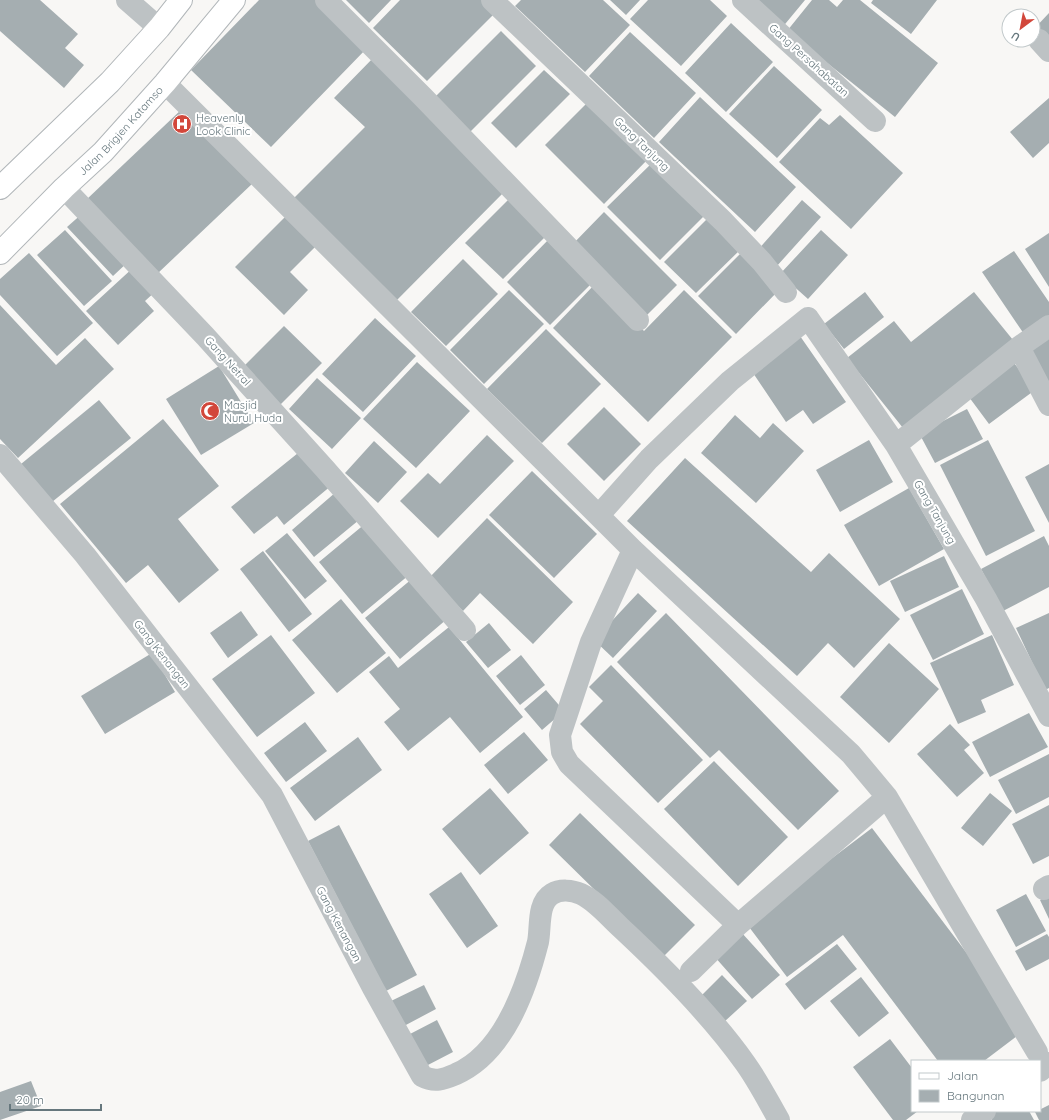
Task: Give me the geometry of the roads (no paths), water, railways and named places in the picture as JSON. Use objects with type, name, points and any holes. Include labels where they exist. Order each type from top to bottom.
[{"type":"main road","points":[[0,188],[110,82],[159,28],[181,0]]},
{"type":"main road","name":"Jalan Brigjen Katamso","points":[[0,253],[64,188],[103,152],[165,83],[234,0]]},
{"type":"street","points":[[127,0],[159,28]]},
{"type":"street","points":[[326,0],[423,96],[638,320]]},
{"type":"street","name":"Gang Tanjung","points":[[492,0],[723,221],[762,262],[786,292]]},
{"type":"street","name":"Gang Persahabatan","points":[[743,0],[875,121]]},
{"type":"street","points":[[165,83],[633,550],[851,754],[887,797],[1041,1060]]},
{"type":"street","name":"Gang Netral","points":[[64,188],[205,336],[325,469],[465,630]]},
{"type":"street","name":"Gang Tanjung","points":[[599,515],[649,459],[714,397],[808,318],[896,445],[982,593],[1049,716]]},
{"type":"street","points":[[896,445],[1019,347],[1049,326]]},
{"type":"street","points":[[1019,347],[1049,405]]},
{"type":"street","name":"Gang Kenangan","points":[[0,455],[84,555],[248,762],[272,796],[384,1009],[422,1076],[429,1080],[441,1080],[469,1068],[492,1046],[510,1018],[526,981],[538,941],[542,908],[551,895],[559,891],[571,891],[589,899],[683,977],[741,1057],[759,1084],[779,1120]]},
{"type":"street","points":[[633,550],[591,642],[560,735],[562,752],[569,764],[738,925]]},
{"type":"street","points":[[683,977],[738,925],[887,797]]},
{"type":"street","points":[[972,1120],[984,1112]]},
{"type":"place","name":"Heavenly Look Clinic","points":[[182,124]]},
{"type":"place","name":"Masjid Nurul Huda","points":[[210,411]]}]
